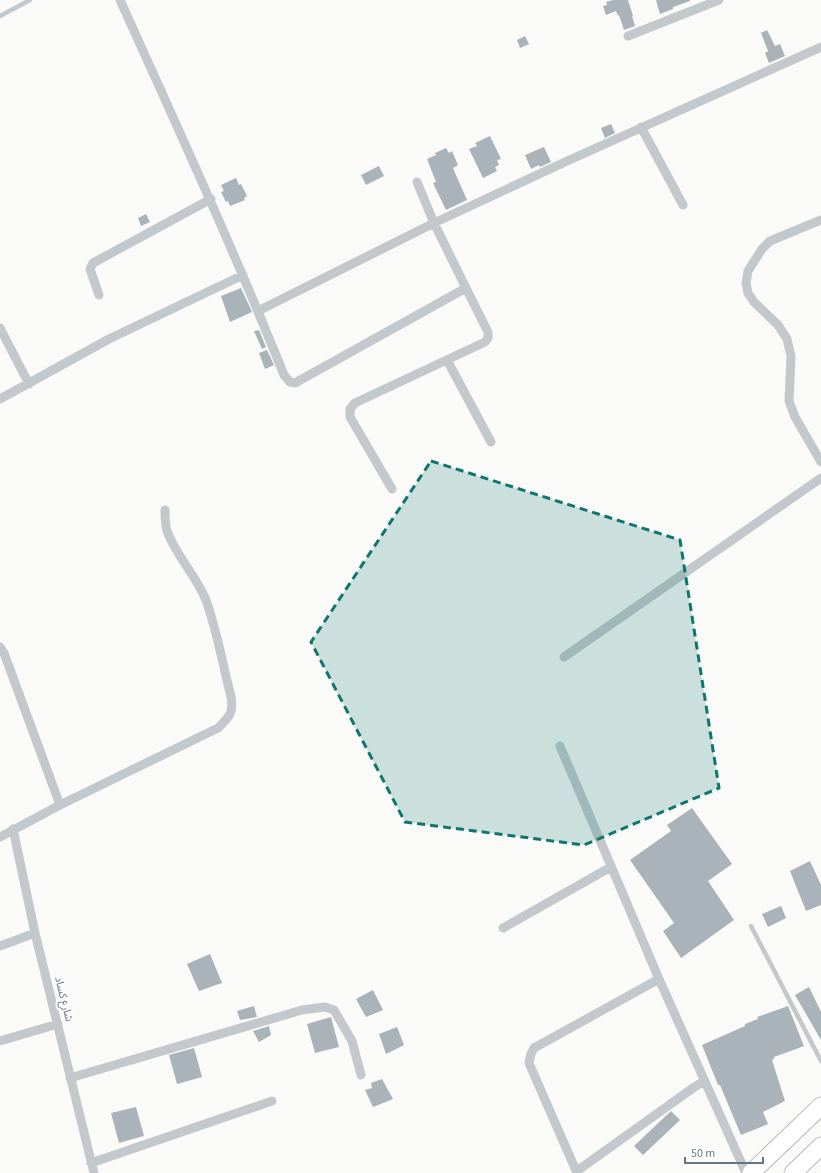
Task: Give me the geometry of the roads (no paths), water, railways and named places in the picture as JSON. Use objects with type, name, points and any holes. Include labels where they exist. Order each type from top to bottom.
[{"type":"highway","points":[[751,1173],[821,1106]]},
{"type":"highway","points":[[793,1173],[821,1146]]},
{"type":"street","points":[[120,0],[211,199],[284,375],[290,382],[295,383],[466,288]]},
{"type":"street","points":[[628,36],[720,0]]},
{"type":"street","points":[[258,310],[434,223],[641,127],[821,47]]},
{"type":"street","points":[[641,127],[683,205]]},
{"type":"street","points":[[392,489],[350,416],[350,409],[356,403],[485,342],[488,338],[488,332],[434,223],[417,182]]},
{"type":"street","points":[[99,295],[90,269],[93,263],[211,199]]},
{"type":"street","points":[[821,220],[770,241],[762,249],[748,271],[746,283],[748,293],[754,302],[778,325],[787,339],[791,356],[789,401],[795,417],[821,462]]},
{"type":"street","points":[[0,399],[109,339],[243,275]]},
{"type":"street","points":[[0,328],[29,384]]},
{"type":"street","points":[[447,360],[491,442]]},
{"type":"street","points":[[564,657],[821,478]]},
{"type":"street","points":[[0,837],[60,805],[218,728],[231,714],[233,705],[214,628],[205,599],[200,588],[178,554],[167,530],[164,510]]},
{"type":"street","points":[[0,647],[4,653],[60,805]]},
{"type":"street","points":[[560,746],[659,979],[746,1173]]},
{"type":"street","name":"شارع كساد","points":[[13,829],[35,933],[94,1173]]},
{"type":"street","points":[[503,928],[611,867]]},
{"type":"street","points":[[0,946],[35,933]]},
{"type":"street","points":[[659,979],[534,1048],[531,1054],[529,1063],[577,1172],[704,1081]]},
{"type":"street","points":[[70,1078],[302,1010],[325,1007],[334,1010],[352,1041],[361,1075]]},
{"type":"street","points":[[0,1041],[58,1024]]},
{"type":"street","points":[[91,1163],[272,1101]]},
{"type":"lane","points":[[0,16],[30,0]]},
{"type":"lane","points":[[752,926],[821,1061]]}]
